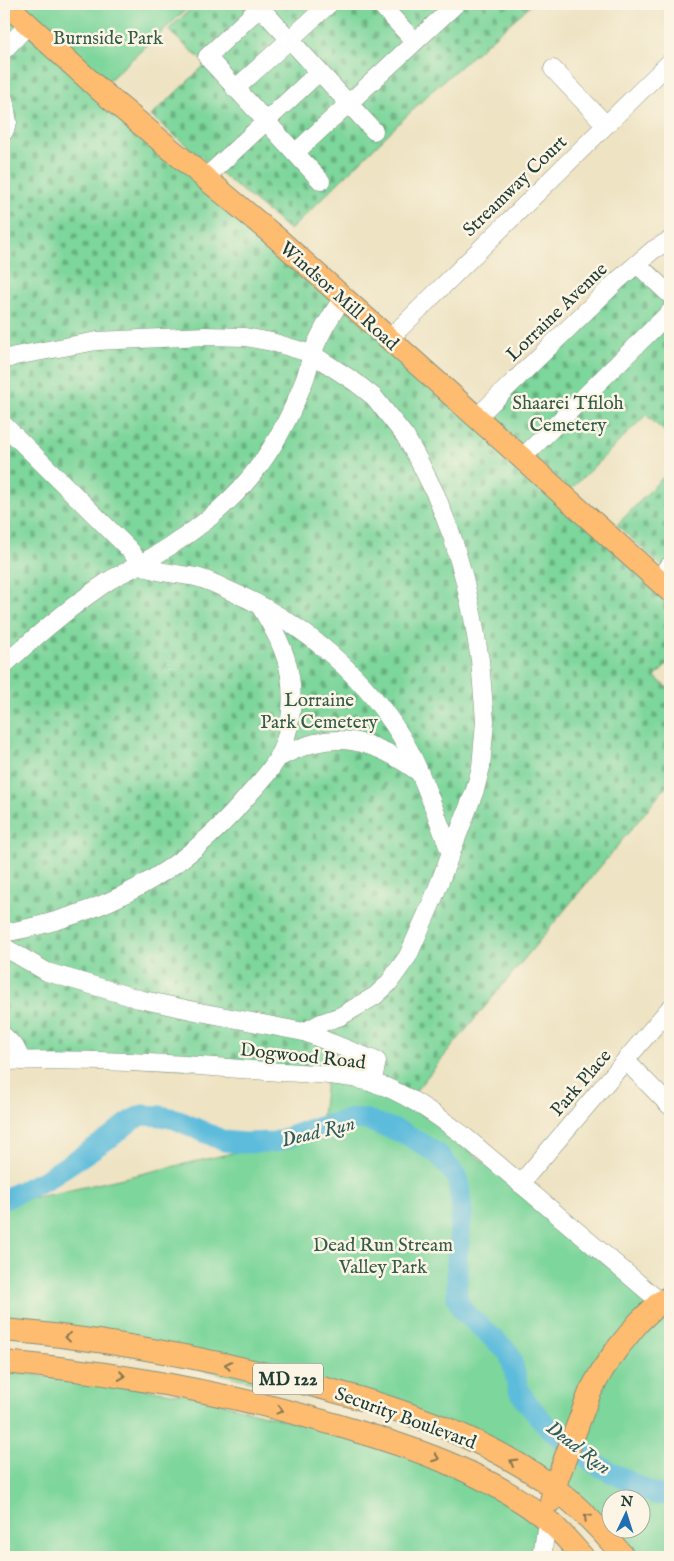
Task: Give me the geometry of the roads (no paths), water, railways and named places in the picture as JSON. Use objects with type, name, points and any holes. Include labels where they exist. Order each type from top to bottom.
[{"type":"main road","name":"Windsor Mill Road","points":[[6,4],[100,90],[278,239],[476,418],[666,578]]},
{"type":"main road","points":[[547,1520],[554,1488],[590,1392],[617,1348],[638,1323],[667,1303]]},
{"type":"main road","name":"Security Boulevard","points":[[4,1330],[154,1350],[248,1369],[337,1391],[453,1430],[496,1452],[554,1488],[585,1515],[624,1557]]},
{"type":"main road","name":"Security Boulevard","points":[[4,1362],[82,1370],[240,1399],[328,1422],[441,1459],[490,1483],[547,1520],[583,1557]]},
{"type":"street","points":[[235,90],[329,4]]},
{"type":"street","points":[[380,4],[415,42]]},
{"type":"street","points":[[295,154],[456,4]]},
{"type":"street","points":[[320,181],[207,58],[258,5],[374,131]]},
{"type":"street","points":[[4,50],[29,24]]},
{"type":"street","name":"Streamway Court","points":[[389,339],[670,62]]},
{"type":"street","points":[[553,69],[606,125]]},
{"type":"street","points":[[205,178],[319,72]]},
{"type":"street","points":[[4,99],[8,122],[4,132]]},
{"type":"street","name":"Lorraine Avenue","points":[[476,418],[616,282],[653,250],[670,240]]},
{"type":"street","points":[[637,264],[670,295]]},
{"type":"street","points":[[4,665],[44,628],[82,600],[112,579],[141,564],[195,530],[236,495],[270,450],[286,421],[303,385],[312,354],[329,319],[344,298]]},
{"type":"street","points":[[522,458],[670,312]]},
{"type":"street","points":[[4,360],[15,356],[96,341],[205,336],[263,340],[312,354],[356,382],[374,398],[405,436],[436,495],[452,536],[464,578],[480,660],[485,722],[481,767],[476,790],[432,902],[408,956],[388,984],[375,996],[361,1005],[304,1032]]},
{"type":"street","points":[[4,425],[129,549],[141,564],[154,570],[199,578],[230,590],[260,606],[320,644],[351,673],[372,696],[408,748],[420,773],[451,854]]},
{"type":"street","points":[[4,933],[24,929],[93,908],[147,884],[192,852],[216,831],[264,777],[278,758],[285,740],[290,721],[292,691],[290,675],[278,638],[260,606]]},
{"type":"street","points":[[278,758],[316,742],[353,741],[386,751],[420,773]]},
{"type":"street","points":[[4,947],[48,972],[90,986],[191,1010],[304,1032],[376,1061],[372,1083]]},
{"type":"street","name":"Park Place","points":[[520,1184],[670,1008]]},
{"type":"street","points":[[4,1036],[15,1047],[22,1061]]},
{"type":"street","name":"Dogwood Road","points":[[4,1062],[77,1060],[127,1062],[328,1076],[372,1083],[398,1093],[430,1111],[667,1303]]},
{"type":"street","points":[[626,1061],[670,1106]]},
{"type":"street","points":[[542,1557],[547,1520]]},
{"type":"waterway","name":"Dead Run","points":[[4,1199],[45,1180],[111,1137],[132,1120],[143,1115],[175,1119],[224,1141],[243,1143],[275,1142],[308,1130],[353,1119],[367,1120],[404,1133],[438,1154],[458,1178],[462,1212],[457,1259],[457,1297],[462,1310],[509,1353],[518,1388],[526,1402],[549,1428],[595,1464],[654,1494],[670,1495]]},
{"type":"park label","name":"Burnside Park","points":[[108,37]]},
{"type":"park label","name":"Shaarei Tfiloh Cemetery","points":[[568,413]]},
{"type":"park label","name":"Lorraine Park Cemetery","points":[[319,710]]},
{"type":"park label","name":"Dead Run Stream Valley Park","points":[[383,1255]]}]
